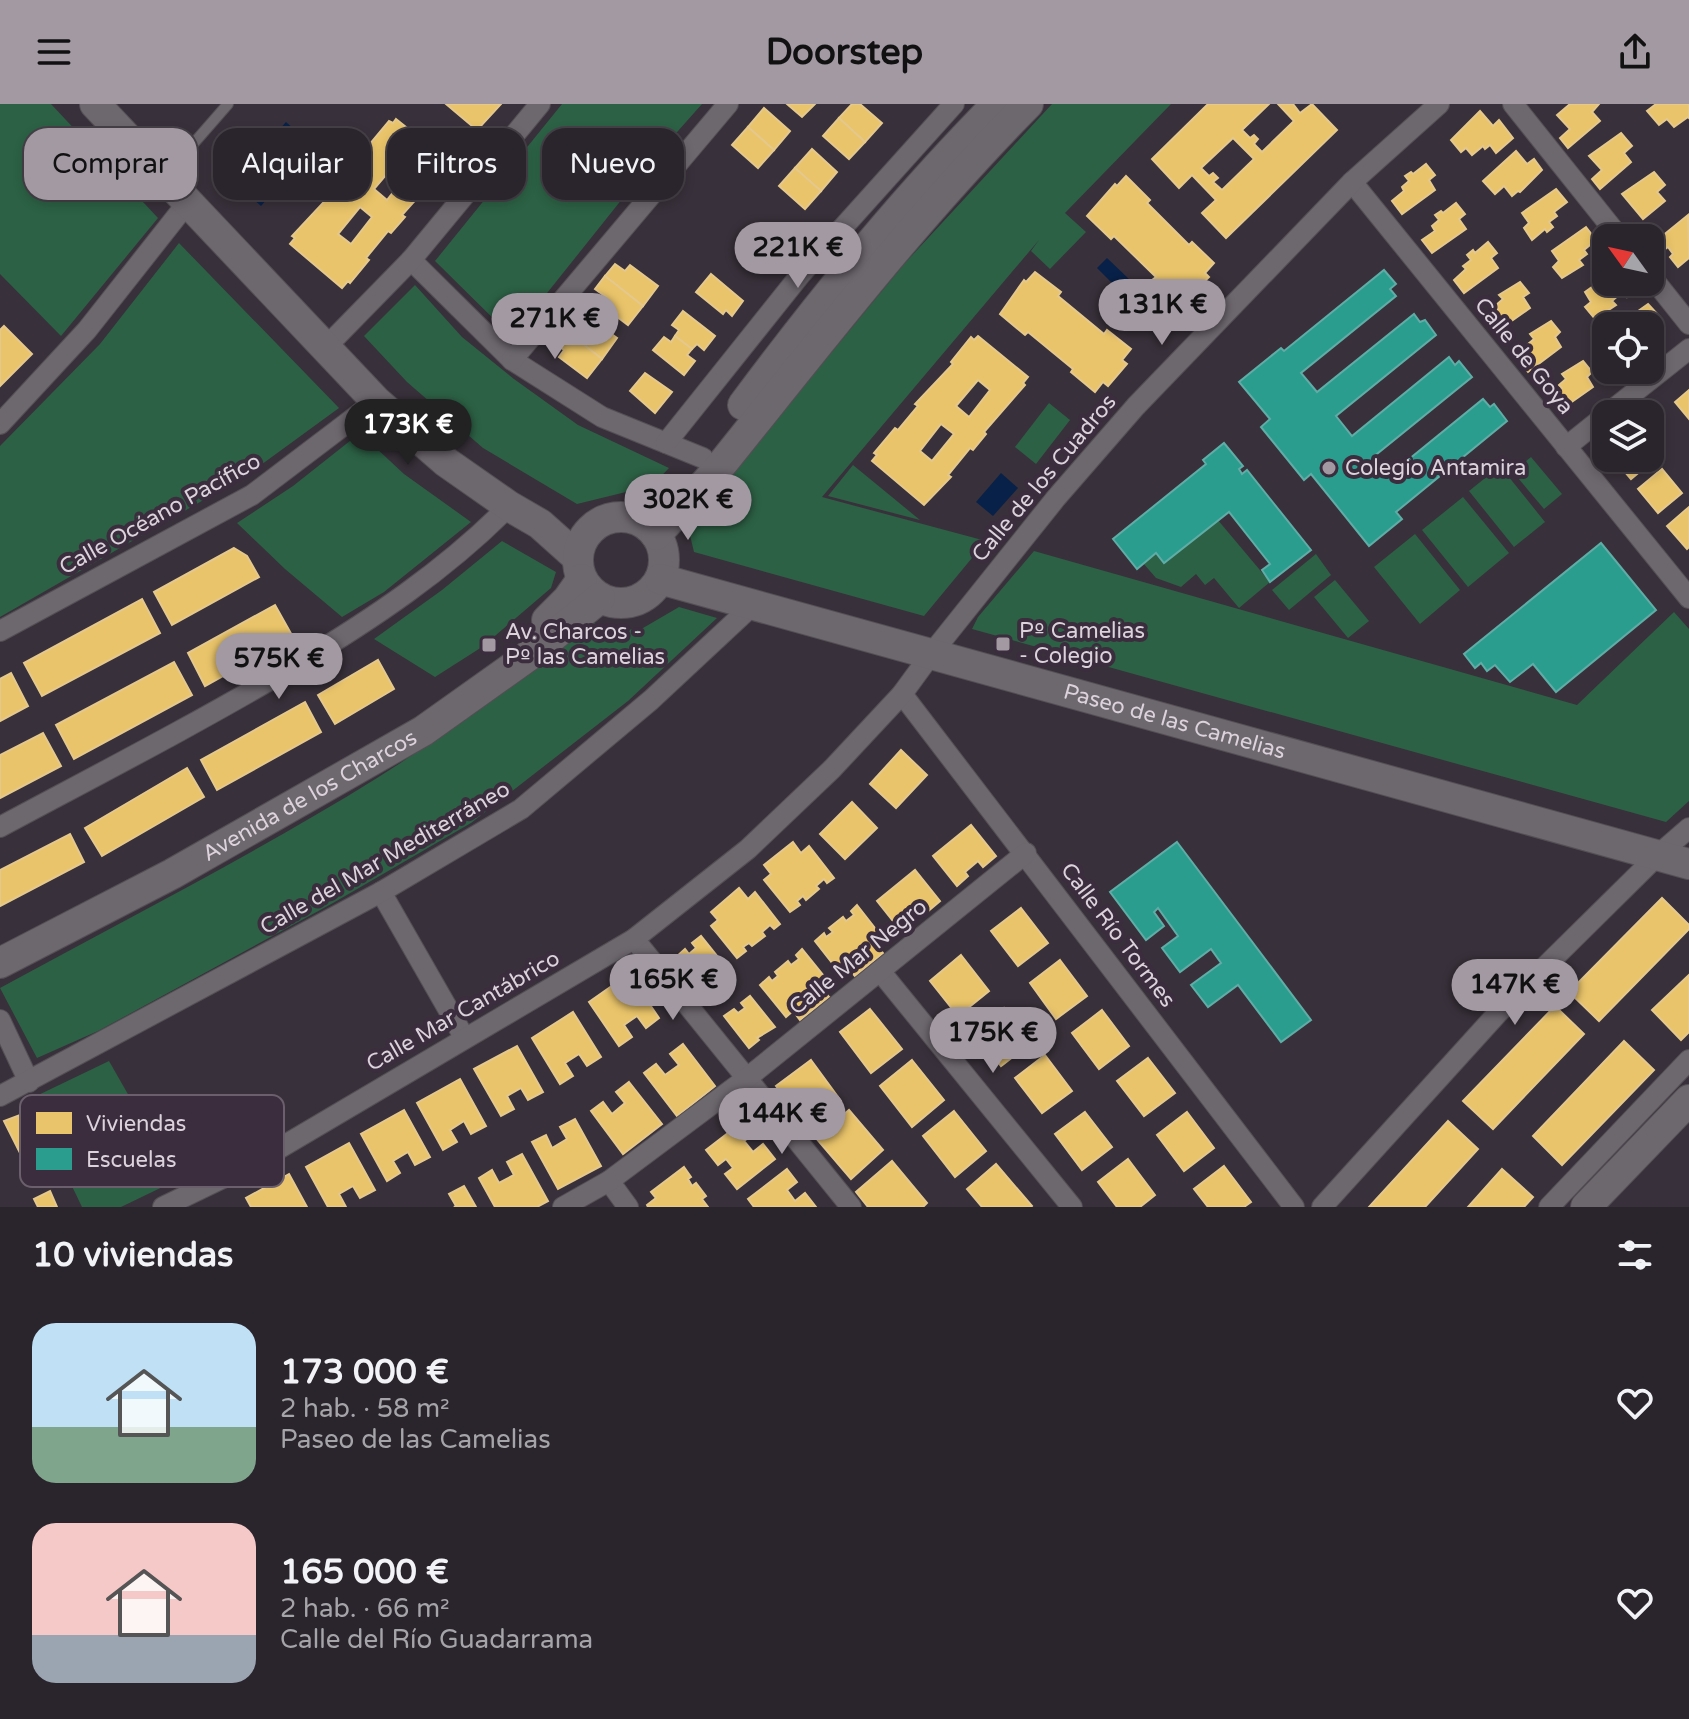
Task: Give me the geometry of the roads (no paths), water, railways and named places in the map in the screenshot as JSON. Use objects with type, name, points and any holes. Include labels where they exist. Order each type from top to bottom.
[{"type":"street","points":[[95,104],[118,128]]},
{"type":"street","points":[[325,348],[411,260],[540,104]]},
{"type":"street","points":[[512,360],[728,104]]},
{"type":"street","points":[[666,443],[801,274],[954,104]]},
{"type":"street","points":[[648,528],[653,513],[703,458],[792,339],[953,148],[997,104]]},
{"type":"street","points":[[648,528],[720,467],[860,291],[963,171],[1028,104]]},
{"type":"street","name":"Calle de los Cuadros","points":[[936,648],[1056,498],[1136,406],[1352,182],[1439,104]]},
{"type":"street","points":[[1513,104],[1609,224]]},
{"type":"street","name":"Calle de Goya","points":[[1352,182],[1689,598]]},
{"type":"street","points":[[0,424],[87,330],[188,202],[376,401],[446,462],[540,524],[587,566],[621,603],[647,595],[662,572],[663,551],[648,528],[615,517],[596,525],[587,566]]},
{"type":"street","points":[[411,260],[512,360],[602,417],[703,458]]},
{"type":"street","points":[[1664,293],[1689,324]]},
{"type":"street","points":[[1624,400],[1689,349]]},
{"type":"street","name":"Calle Océano Pacífico","points":[[0,631],[252,495],[376,401]]},
{"type":"street","points":[[1566,447],[1592,426]]},
{"type":"street","points":[[0,827],[237,700],[375,617],[484,531],[509,506]]},
{"type":"street","name":"Avenida de los Charcos","points":[[0,946],[414,715],[551,616],[587,566]]},
{"type":"street","name":"Avenida de los Charcos","points":[[0,963],[172,874],[423,731],[527,657],[587,566]]},
{"type":"street","name":"Paseo de las Camelias","points":[[662,572],[754,604],[936,648]]},
{"type":"street","name":"Paseo de las Camelias","points":[[662,572],[1679,848]]},
{"type":"street","name":"Calle del Mar Mediterráneo","points":[[0,1096],[381,892],[521,809],[651,700],[754,604]]},
{"type":"street","name":"Calle Mar Cantábrico","points":[[284,1145],[634,939],[748,849],[832,769],[902,694],[936,648]]},
{"type":"street","name":"Calle Río Tormes","points":[[902,694],[1294,1207]]},
{"type":"street","points":[[1322,1207],[1497,1014],[1679,848]]},
{"type":"street","name":"Calle Mar Negro","points":[[563,1207],[609,1181],[747,1078],[1026,853]]},
{"type":"street","points":[[381,892],[464,1037]]},
{"type":"street","points":[[634,939],[851,1207]]},
{"type":"street","points":[[880,971],[1072,1207]]},
{"type":"street","points":[[0,1020],[29,1082]]},
{"type":"street","points":[[1549,1207],[1689,1060]]},
{"type":"street","points":[[1586,1207],[1689,1100]]},
{"type":"street","points":[[609,1181],[628,1207]]},
{"type":"street","name":"Calle Mar Cantábrico","points":[[163,1207],[204,1187]]},
{"type":"lane","points":[[197,139],[228,104]]},
{"type":"water","points":[[1107,258],[1130,280],[1120,291],[1097,268]]},
{"type":"water","points":[[1001,473],[1018,488],[993,516],[976,502]]},
{"type":"place","name":"Colegio Antamira","points":[[1329,468]]},
{"type":"place","name":"Pº Camelias - Colegio","points":[[1003,644]]},
{"type":"place","name":"Av. Charcos - Pº las Camelias","points":[[489,645]]}]
